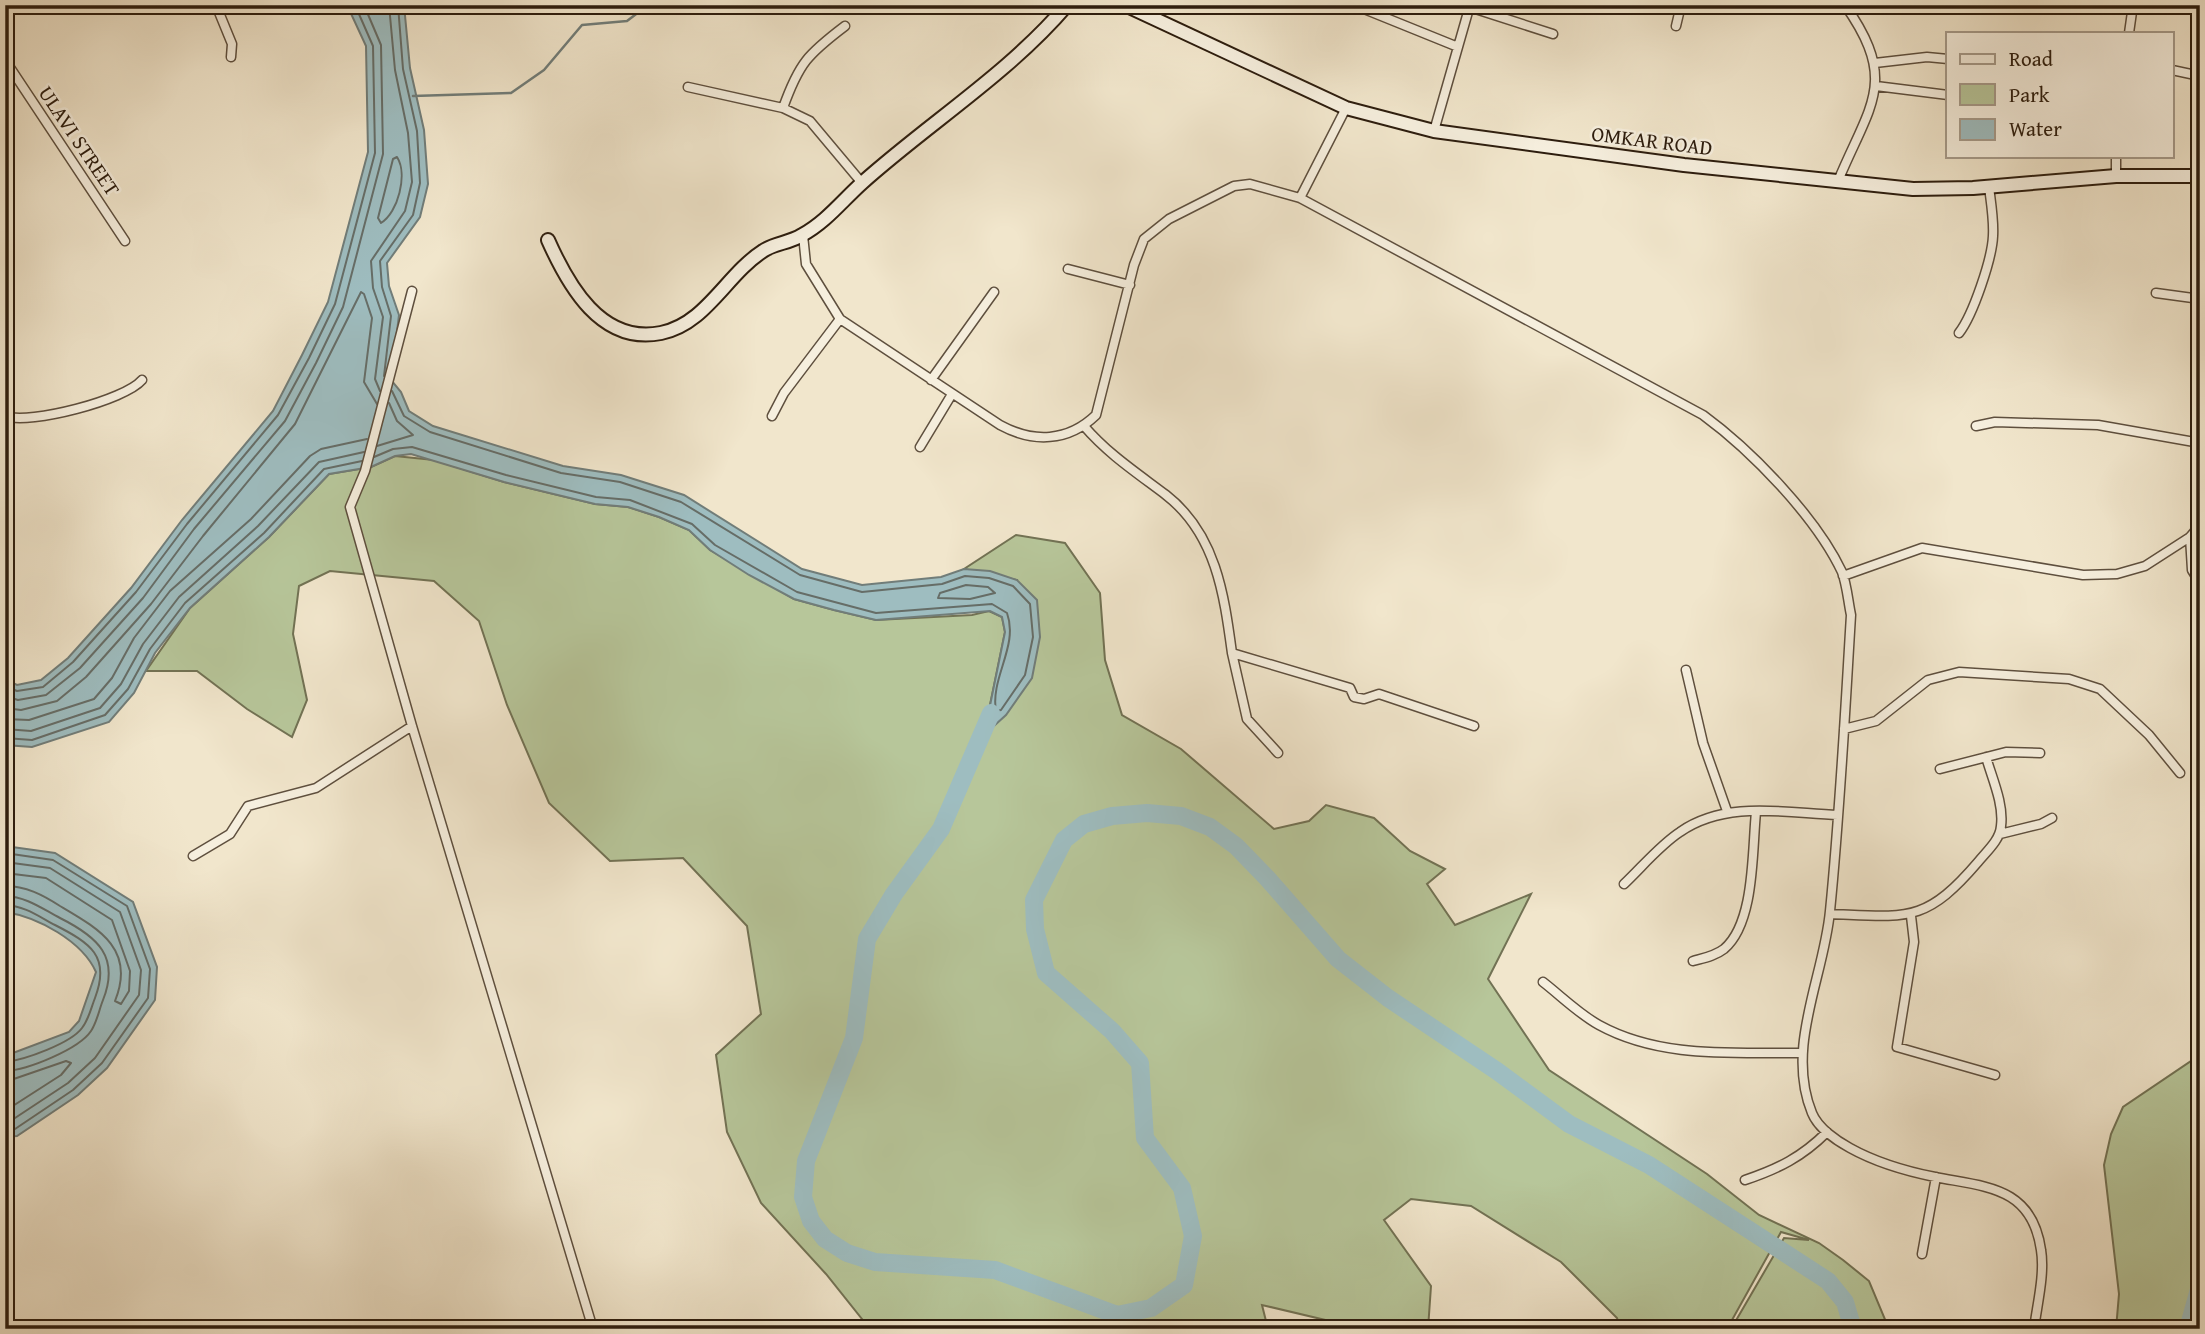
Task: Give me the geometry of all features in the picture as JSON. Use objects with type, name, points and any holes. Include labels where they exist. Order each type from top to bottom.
[{"type":"street","points":[[216,5],[232,44],[231,57]]},
{"type":"street","points":[[548,240],[565,278],[594,312],[611,327],[659,334],[684,326],[764,250],[803,235],[831,214],[862,183],[937,125],[1036,37],[1067,5]]},
{"type":"street","name":"OMKAR ROAD","points":[[1125,5],[1346,108],[1434,131],[1684,165],[1913,189],[1989,187],[2116,176],[2200,176]]},
{"type":"street","points":[[1675,26],[1681,5]]},
{"type":"street","points":[[1838,181],[1867,115],[1876,86],[1875,63],[1861,29],[1844,5]]},
{"type":"street","points":[[2129,32],[2133,5]]},
{"type":"street","points":[[1434,131],[1467,6],[1553,34]]},
{"type":"street","points":[[1359,7],[1458,47]]},
{"type":"street","points":[[783,108],[794,77],[810,53],[845,26]]},
{"type":"street","points":[[1875,63],[1927,57],[1946,59]]},
{"type":"street","name":"ULAVI STREET","points":[[5,60],[125,241]]},
{"type":"street","points":[[2174,70],[2200,75]]},
{"type":"street","points":[[1876,86],[1946,95]]},
{"type":"street","points":[[688,87],[783,108],[810,121],[862,183]]},
{"type":"street","points":[[1300,198],[1346,108]]},
{"type":"street","points":[[2116,158],[2116,176]]},
{"type":"street","points":[[803,235],[806,264],[840,319],[1017,435],[1034,439],[1053,438],[1084,426],[1096,415],[1144,239],[1169,219],[1200,202],[1234,186],[1250,184],[1300,198],[1703,415],[1731,435],[1821,533],[1843,576],[1851,615],[1830,914],[1801,1053],[1805,1094],[1813,1117],[1827,1132],[1875,1162],[1936,1177],[1981,1183],[2010,1194],[2031,1216],[2042,1251],[2034,1329]]},
{"type":"street","points":[[1959,333],[1970,313],[1992,251],[1993,226],[1989,187]]},
{"type":"street","points":[[1068,269],[1130,285]]},
{"type":"street","points":[[412,291],[365,471],[350,507],[412,726],[593,1329]]},
{"type":"street","points":[[931,380],[994,292]]},
{"type":"street","points":[[2156,293],[2200,299]]},
{"type":"street","points":[[772,416],[784,393],[840,319]]},
{"type":"street","points":[[5,416],[24,420],[41,416],[123,394],[142,380]]},
{"type":"street","points":[[920,447],[953,394]]},
{"type":"street","points":[[1976,426],[1995,422],[2098,425],[2200,443]]},
{"type":"street","points":[[1084,426],[1100,445],[1168,497],[1207,543],[1218,572],[1247,719],[1278,753]]},
{"type":"street","points":[[1843,576],[1922,548],[2083,575],[2117,574],[2145,566],[2190,537],[2200,525]]},
{"type":"street","points":[[2190,537],[2192,570],[2200,583]]},
{"type":"street","points":[[1232,653],[1350,688],[1354,697],[1359,699],[1379,694],[1474,726]]},
{"type":"street","points":[[1686,670],[1703,743],[1727,811]]},
{"type":"street","points":[[1844,729],[1876,721],[1928,680],[1959,671],[2069,679],[2100,689],[2149,735],[2180,773]]},
{"type":"street","points":[[193,856],[230,834],[248,806],[316,788],[412,726]]},
{"type":"street","points":[[1940,769],[2006,752],[2040,753]]},
{"type":"street","points":[[1830,914],[1911,916],[1936,904],[1959,884],[2000,834],[2001,813],[1986,757]]},
{"type":"street","points":[[1625,884],[1677,833],[1727,811],[1838,815]]},
{"type":"street","points":[[1693,961],[1712,956],[1738,934],[1745,911],[1756,812]]},
{"type":"street","points":[[2000,834],[2041,824],[2052,818]]},
{"type":"street","points":[[1911,916],[1914,942],[1897,1047],[1995,1075]]},
{"type":"street","points":[[1543,982],[1596,1023],[1622,1037],[1649,1045],[1689,1051],[1801,1053]]},
{"type":"street","points":[[1745,1180],[1778,1170],[1799,1158],[1827,1132]]},
{"type":"street","points":[[1922,1254],[1936,1177]]},
{"type":"green space","points":[[395,456],[434,460],[504,482],[595,504],[628,507],[659,517],[689,530],[710,550],[794,599],[834,610],[876,620],[972,615],[989,611],[1002,617],[1005,632],[984,734],[1017,580],[964,569],[1016,535],[1065,543],[1100,593],[1105,660],[1122,715],[1181,749],[1274,829],[1309,821],[1326,805],[1374,818],[1410,851],[1445,869],[1427,884],[1455,925],[1531,894],[1488,979],[1549,1070],[1707,1174],[1759,1215],[1819,1243],[1843,1260],[1869,1281],[1889,1329],[1731,1329],[1784,1238],[1809,1240],[1781,1232],[1727,1329],[1620,1329],[1617,1318],[1561,1262],[1471,1206],[1411,1199],[1384,1220],[1431,1286],[1428,1329],[1348,1329],[1338,1323],[1262,1305],[1268,1329],[870,1329],[826,1274],[761,1203],[727,1132],[716,1055],[761,1014],[747,926],[683,858],[610,861],[549,803],[507,705],[479,621],[434,581],[330,571],[299,586],[293,634],[307,700],[292,737],[247,709],[197,671],[146,671],[190,608],[269,537],[329,474],[371,467]]},
{"type":"green space","points":[[2200,1055],[2200,1329],[2116,1329],[2119,1294],[2104,1165],[2111,1134],[2123,1107]]},
{"type":"water","points":[[347,5],[404,5],[410,68],[424,130],[428,184],[420,217],[387,263],[389,286],[399,315],[391,380],[401,392],[409,411],[433,426],[563,466],[621,475],[684,495],[802,569],[862,585],[941,577],[964,569],[990,571],[1017,580],[1037,600],[1040,637],[1032,678],[1006,715],[984,735],[1005,632],[1002,617],[990,611],[876,620],[834,610],[794,599],[710,550],[689,530],[659,517],[628,507],[595,504],[504,482],[411,454],[395,456],[371,467],[329,474],[269,537],[190,608],[155,653],[134,693],[109,722],[32,747],[5,745],[5,679],[17,685],[41,680],[68,658],[131,588],[182,520],[273,411],[328,302],[368,152],[366,46]]},
{"type":"water","points":[[5,846],[55,853],[133,902],[157,967],[155,1000],[107,1068],[78,1095],[17,1136],[5,1137],[5,1056],[69,1032],[79,1021],[96,972],[81,950],[58,932],[31,919],[5,912]]},
{"type":"waterway","points":[[413,96],[511,93],[544,70],[582,25],[627,21],[648,5]]},
{"type":"waterway","points":[[991,713],[941,829],[894,894],[867,939],[854,1038],[806,1161],[803,1197],[811,1221],[825,1239],[847,1253],[875,1262],[995,1270],[1117,1315],[1151,1308],[1184,1285],[1193,1236],[1182,1188],[1145,1138],[1140,1063],[1112,1031],[1046,973],[1035,929],[1034,900],[1064,840],[1084,824],[1112,816],[1147,813],[1181,816],[1210,827],[1236,846],[1338,959],[1388,998],[1497,1071],[1569,1124],[1649,1165],[1828,1281],[1845,1302],[1853,1329]]},
{"type":"waterway","points":[[2188,1329],[2200,1286]]}]
